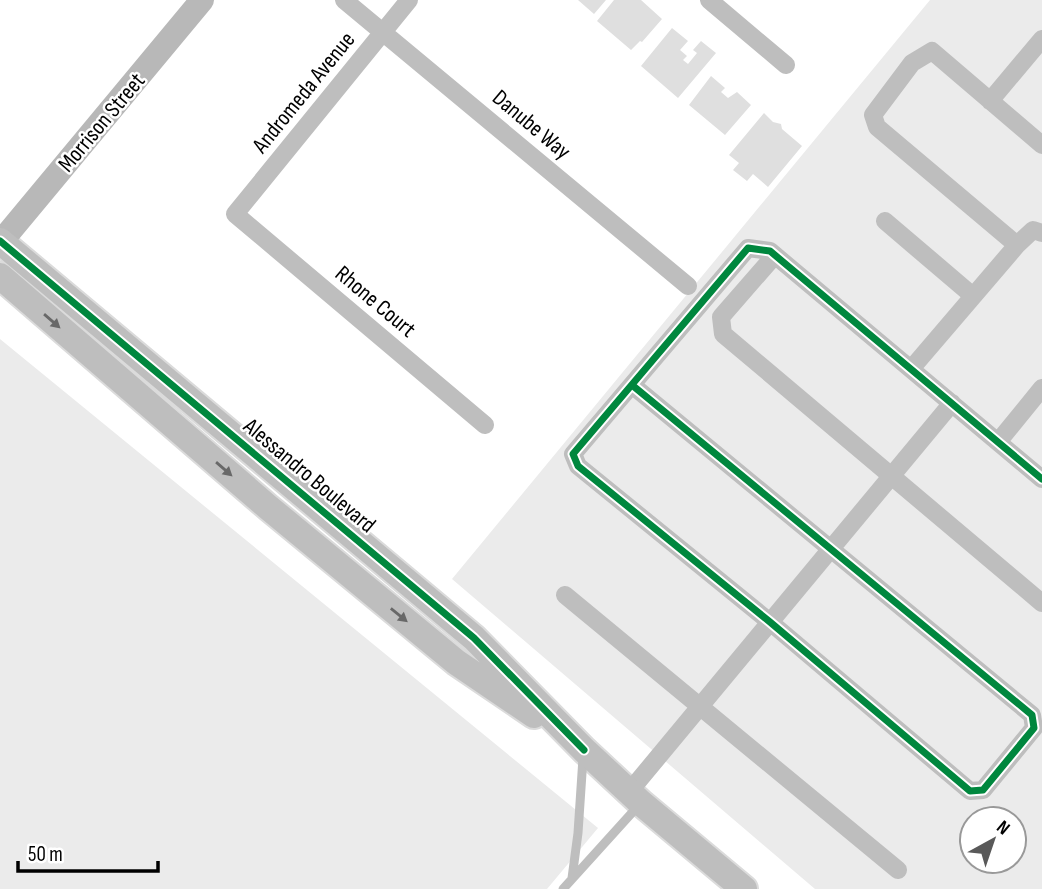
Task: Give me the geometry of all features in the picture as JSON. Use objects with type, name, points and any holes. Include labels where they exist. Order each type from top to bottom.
[{"type":"main road","name":"Alessandro Boulevard","points":[[0,242],[474,638],[584,750],[744,889]]},
{"type":"main road","name":"Alessandro Boulevard","points":[[0,276],[270,508],[446,653],[584,750]]},
{"type":"street","name":"Morrison Street","points":[[0,242],[202,0]]},
{"type":"street","name":"Danube Way","points":[[344,0],[688,286]]},
{"type":"street","name":"Andromeda Avenue","points":[[235,214],[409,0]]},
{"type":"street","points":[[709,0],[786,65]]},
{"type":"street","points":[[990,101],[1042,39]]},
{"type":"street","points":[[1017,245],[877,127],[873,115],[912,63],[932,51],[1042,145]]},
{"type":"street","name":"Rhone Court","points":[[235,214],[485,425]]},
{"type":"street","points":[[885,221],[973,296]]},
{"type":"street","points":[[911,369],[1017,245],[1032,230],[1042,233]]},
{"type":"street","points":[[632,384],[1032,715],[1034,728],[983,790],[970,791],[770,622],[578,466],[573,454],[632,384],[748,248],[770,251],[1042,479]]},
{"type":"street","points":[[775,255],[721,317],[723,334],[1042,603]]},
{"type":"street","points":[[998,442],[1042,388]]},
{"type":"street","points":[[635,797],[699,708],[952,403]]},
{"type":"street","points":[[565,595],[898,870]]},
{"type":"lane","points":[[572,878],[584,750]]},
{"type":"lane","points":[[563,889],[635,797]]},
{"type":"shaded area","points":[[930,0],[1042,0],[1042,889],[815,889],[452,579]]},
{"type":"shaded area","points":[[0,339],[598,828],[547,889],[0,889]]},
{"type":"building","points":[[578,0],[606,0],[594,14]]},
{"type":"building","points":[[614,0],[641,0],[662,19],[642,42],[631,50],[597,21]]},
{"type":"building","points":[[672,28],[688,41],[680,50],[687,56],[683,60],[688,64],[697,53],[693,50],[701,41],[716,53],[678,98],[641,66]]},
{"type":"building","points":[[711,76],[725,88],[721,92],[728,98],[737,92],[751,105],[725,135],[689,105]]},
{"type":"building","points":[[764,113],[773,122],[781,124],[782,129],[802,146],[768,187],[753,174],[747,181],[733,170],[739,163],[729,155]]},
{"type":"cycle path","points":[[0,241],[474,638],[584,750]]},
{"type":"cycle path","points":[[632,385],[1032,715],[1034,728],[983,790],[970,791],[770,622],[578,466],[573,454],[748,248],[770,251],[1042,479]]}]
